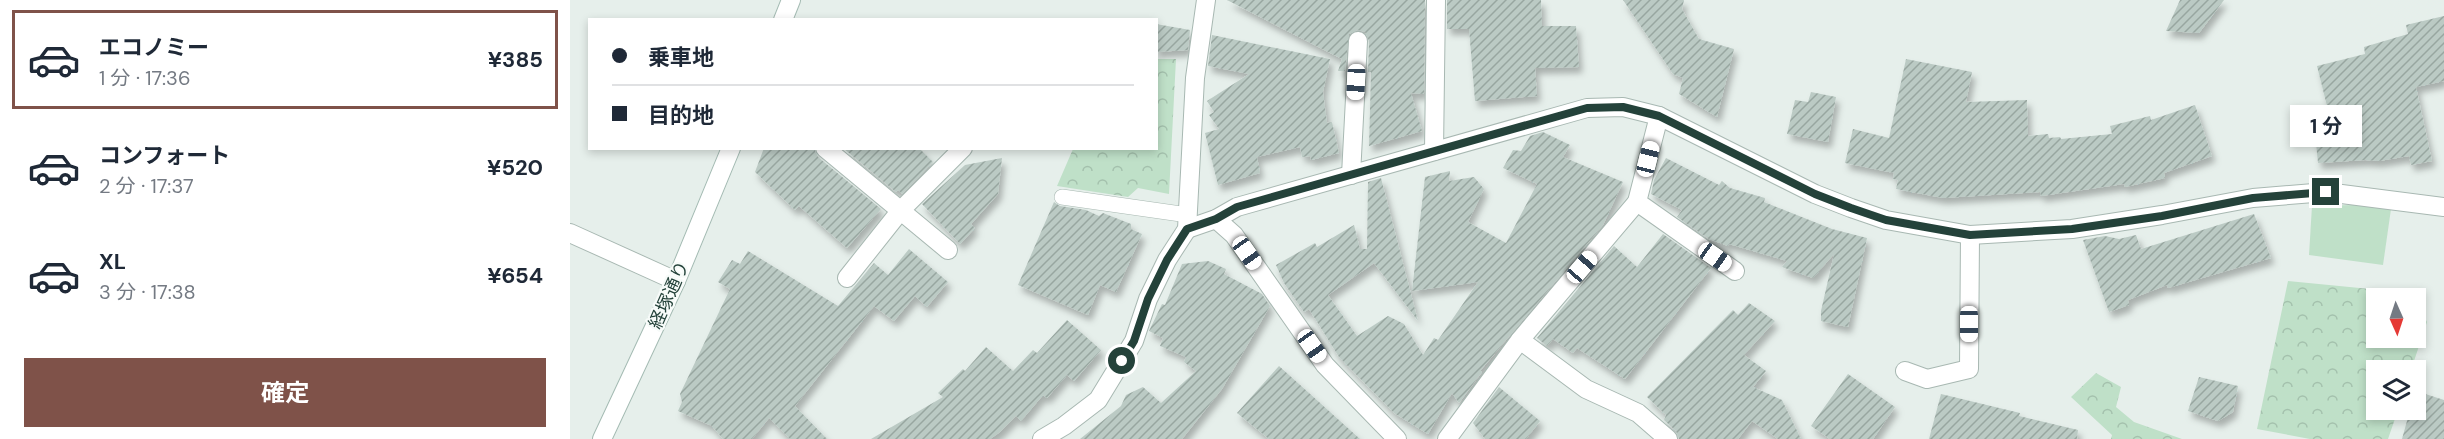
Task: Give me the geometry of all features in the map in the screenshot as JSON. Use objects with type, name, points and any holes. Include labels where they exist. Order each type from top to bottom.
[{"type":"street","points":[[784,18],[791,0]]},
{"type":"street","points":[[1042,439],[1064,426],[1098,400],[1134,341],[1148,299],[1187,222],[1195,78],[1206,0]]},
{"type":"street","points":[[1434,151],[1436,0]]},
{"type":"street","points":[[1351,175],[1358,42]]},
{"type":"street","points":[[1187,222],[1216,219],[1237,207],[1587,108],[1623,107],[1659,116],[1815,194],[1851,208],[1886,220],[1970,235],[2072,229],[2162,216],[2253,198],[2326,192],[2444,207]]},
{"type":"street","points":[[1447,439],[1520,340],[1637,202],[1659,116]]},
{"type":"street","name":"経塚通り","points":[[602,439],[676,281],[730,150]]},
{"type":"street","points":[[827,150],[948,250]]},
{"type":"street","points":[[847,278],[901,210],[961,150]]},
{"type":"street","points":[[1637,202],[1735,271]]},
{"type":"street","points":[[1216,219],[1234,235],[1326,365],[1397,439]]},
{"type":"street","points":[[570,233],[676,281]]},
{"type":"street","points":[[1905,371],[1927,379],[1969,369],[1970,235]]},
{"type":"street","points":[[1520,340],[1586,389],[1638,413],[1668,439]]},
{"type":"lane","points":[[1062,197],[1187,222]]},
{"type":"green space","points":[[1158,59],[1176,59],[1169,194],[1138,188],[1128,197],[1057,186],[1073,150],[1158,150]]},
{"type":"green space","points":[[2354,205],[2391,209],[2383,265],[2309,255],[2312,206]]},
{"type":"green space","points":[[2288,281],[2366,289],[2366,348],[2418,348],[2414,360],[2366,360],[2366,420],[2395,420],[2388,439],[2310,439],[2257,429]]},
{"type":"green space","points":[[2096,373],[2121,387],[2116,407],[2134,422],[2182,439],[2111,439],[2112,435],[2071,397]]},
{"type":"building","points":[[1227,0],[1425,0],[1424,94],[1411,93],[1422,131],[1369,146],[1371,72],[1368,72],[1369,41],[1365,32],[1358,30],[1349,34],[1345,71],[1338,71],[1342,59]]},
{"type":"building","points":[[1447,0],[1541,0],[1542,26],[1576,26],[1579,67],[1535,68],[1537,96],[1475,101],[1469,29],[1447,29]]},
{"type":"building","points":[[1623,0],[1684,0],[1682,9],[1699,39],[1734,49],[1717,117],[1679,94],[1683,78],[1673,74]]},
{"type":"building","points":[[2180,0],[2224,0],[2199,33],[2166,31]]},
{"type":"building","points":[[2444,16],[2444,81],[2416,87],[2432,161],[2411,165],[2409,156],[2379,161],[2318,163],[2314,124],[2331,122],[2317,66],[2365,54],[2364,47],[2408,34],[2406,25]]},
{"type":"building","points":[[1158,24],[1190,30],[1188,50],[1158,52]]},
{"type":"building","points":[[1212,35],[1330,59],[1323,92],[1327,123],[1332,122],[1339,153],[1311,160],[1310,156],[1302,157],[1300,147],[1257,157],[1260,173],[1218,185],[1205,133],[1219,129],[1209,115],[1214,112],[1207,101],[1249,74],[1208,66]]},
{"type":"building","points":[[1906,59],[1972,72],[1966,102],[2027,100],[2028,136],[2048,134],[2049,138],[2060,137],[2061,139],[2112,134],[2110,126],[2150,116],[2151,120],[2195,105],[2212,156],[2164,173],[2165,178],[2125,187],[2124,184],[2041,196],[2040,192],[1943,198],[1896,189],[1898,180],[1893,179],[1894,173],[1845,163],[1853,129],[1889,138]]},
{"type":"building","points":[[1811,92],[1836,97],[1828,142],[1787,134],[1795,100],[1808,102]]},
{"type":"building","points":[[1543,132],[1570,145],[1563,157],[1623,182],[1603,225],[1480,371],[1482,372],[1459,403],[1452,393],[1428,434],[1394,413],[1339,357],[1309,309],[1304,312],[1284,283],[1276,265],[1315,243],[1317,247],[1354,225],[1360,249],[1367,249],[1368,182],[1381,178],[1418,321],[1374,263],[1328,295],[1357,336],[1388,316],[1404,324],[1423,355],[1434,338],[1438,340],[1478,282],[1412,291],[1425,177],[1450,171],[1449,181],[1474,177],[1484,189],[1468,222],[1506,243],[1537,184],[1503,168],[1513,150],[1521,151],[1530,136]]},
{"type":"building","points":[[763,150],[815,150],[818,157],[881,209],[847,248],[799,206],[795,210],[755,172]]},
{"type":"building","points":[[845,150],[921,150],[933,162],[902,194],[898,190],[896,192]]},
{"type":"building","points":[[1002,158],[998,194],[971,224],[975,228],[960,244],[922,204],[965,165]]},
{"type":"building","points":[[1666,158],[1719,185],[1722,181],[1730,188],[1765,198],[1764,202],[1832,229],[1867,238],[1848,327],[1821,321],[1821,311],[1834,254],[1813,278],[1782,267],[1787,261],[1709,239],[1677,217],[1682,210],[1651,194],[1654,180]]},
{"type":"building","points":[[1054,202],[1060,206],[1086,210],[1099,216],[1103,213],[1131,224],[1131,229],[1142,234],[1116,292],[1100,285],[1088,315],[1018,285]]},
{"type":"building","points":[[2254,214],[2271,258],[2168,288],[2167,285],[2128,300],[2129,305],[2109,312],[2083,240],[2105,236],[2119,239],[2136,235],[2141,249]]},
{"type":"building","points":[[1663,234],[1711,268],[1625,379],[1577,348],[1573,353],[1553,339],[1547,346],[1537,338],[1614,246],[1637,267]]},
{"type":"building","points":[[909,249],[948,282],[927,307],[915,296],[894,321],[874,306],[795,406],[827,439],[790,439],[769,418],[752,439],[723,439],[712,426],[678,411],[682,402],[680,394],[730,289],[718,282],[732,260],[740,264],[748,251],[838,306],[874,263],[888,275]]},
{"type":"building","points":[[1208,261],[1226,269],[1224,274],[1262,294],[1270,306],[1222,389],[1182,439],[1080,439],[1121,406],[1126,395],[1143,387],[1161,403],[1196,371],[1184,362],[1186,357],[1160,346],[1163,338],[1149,331],[1162,304],[1165,305],[1182,264]]},
{"type":"building","points":[[1749,303],[1775,321],[1744,355],[1766,371],[1753,387],[1782,400],[1801,439],[1778,439],[1752,421],[1738,439],[1679,439],[1676,431],[1664,420],[1666,415],[1647,397],[1733,310],[1738,315]]},
{"type":"building","points":[[1067,320],[1101,350],[1074,381],[1067,375],[1047,398],[1043,395],[1021,421],[1016,416],[990,439],[871,439],[943,397],[938,393],[963,369],[965,371],[986,347],[1013,371],[1033,350],[1037,353]]},
{"type":"building","points":[[1279,366],[1360,439],[1269,439],[1237,413]]},
{"type":"building","points":[[1848,374],[1895,407],[1873,439],[1830,439],[1811,426]]},
{"type":"building","points":[[2199,377],[2238,386],[2233,412],[2218,421],[2188,411]]},
{"type":"building","points":[[1499,387],[1540,421],[1526,439],[1485,439],[1473,423]]},
{"type":"building","points":[[1941,394],[2078,430],[2077,439],[1929,439]]},
{"type":"building","points":[[2426,394],[2444,400],[2444,439],[2402,439],[2407,420],[2426,420]]},
{"type":"route","points":[[1122,361],[1134,341],[1148,299],[1167,260],[1187,229],[1216,219],[1237,207],[1587,108],[1623,107],[1659,116],[1815,194],[1851,208],[1886,220],[1970,235],[2072,229],[2162,216],[2253,198],[2326,192]]}]
